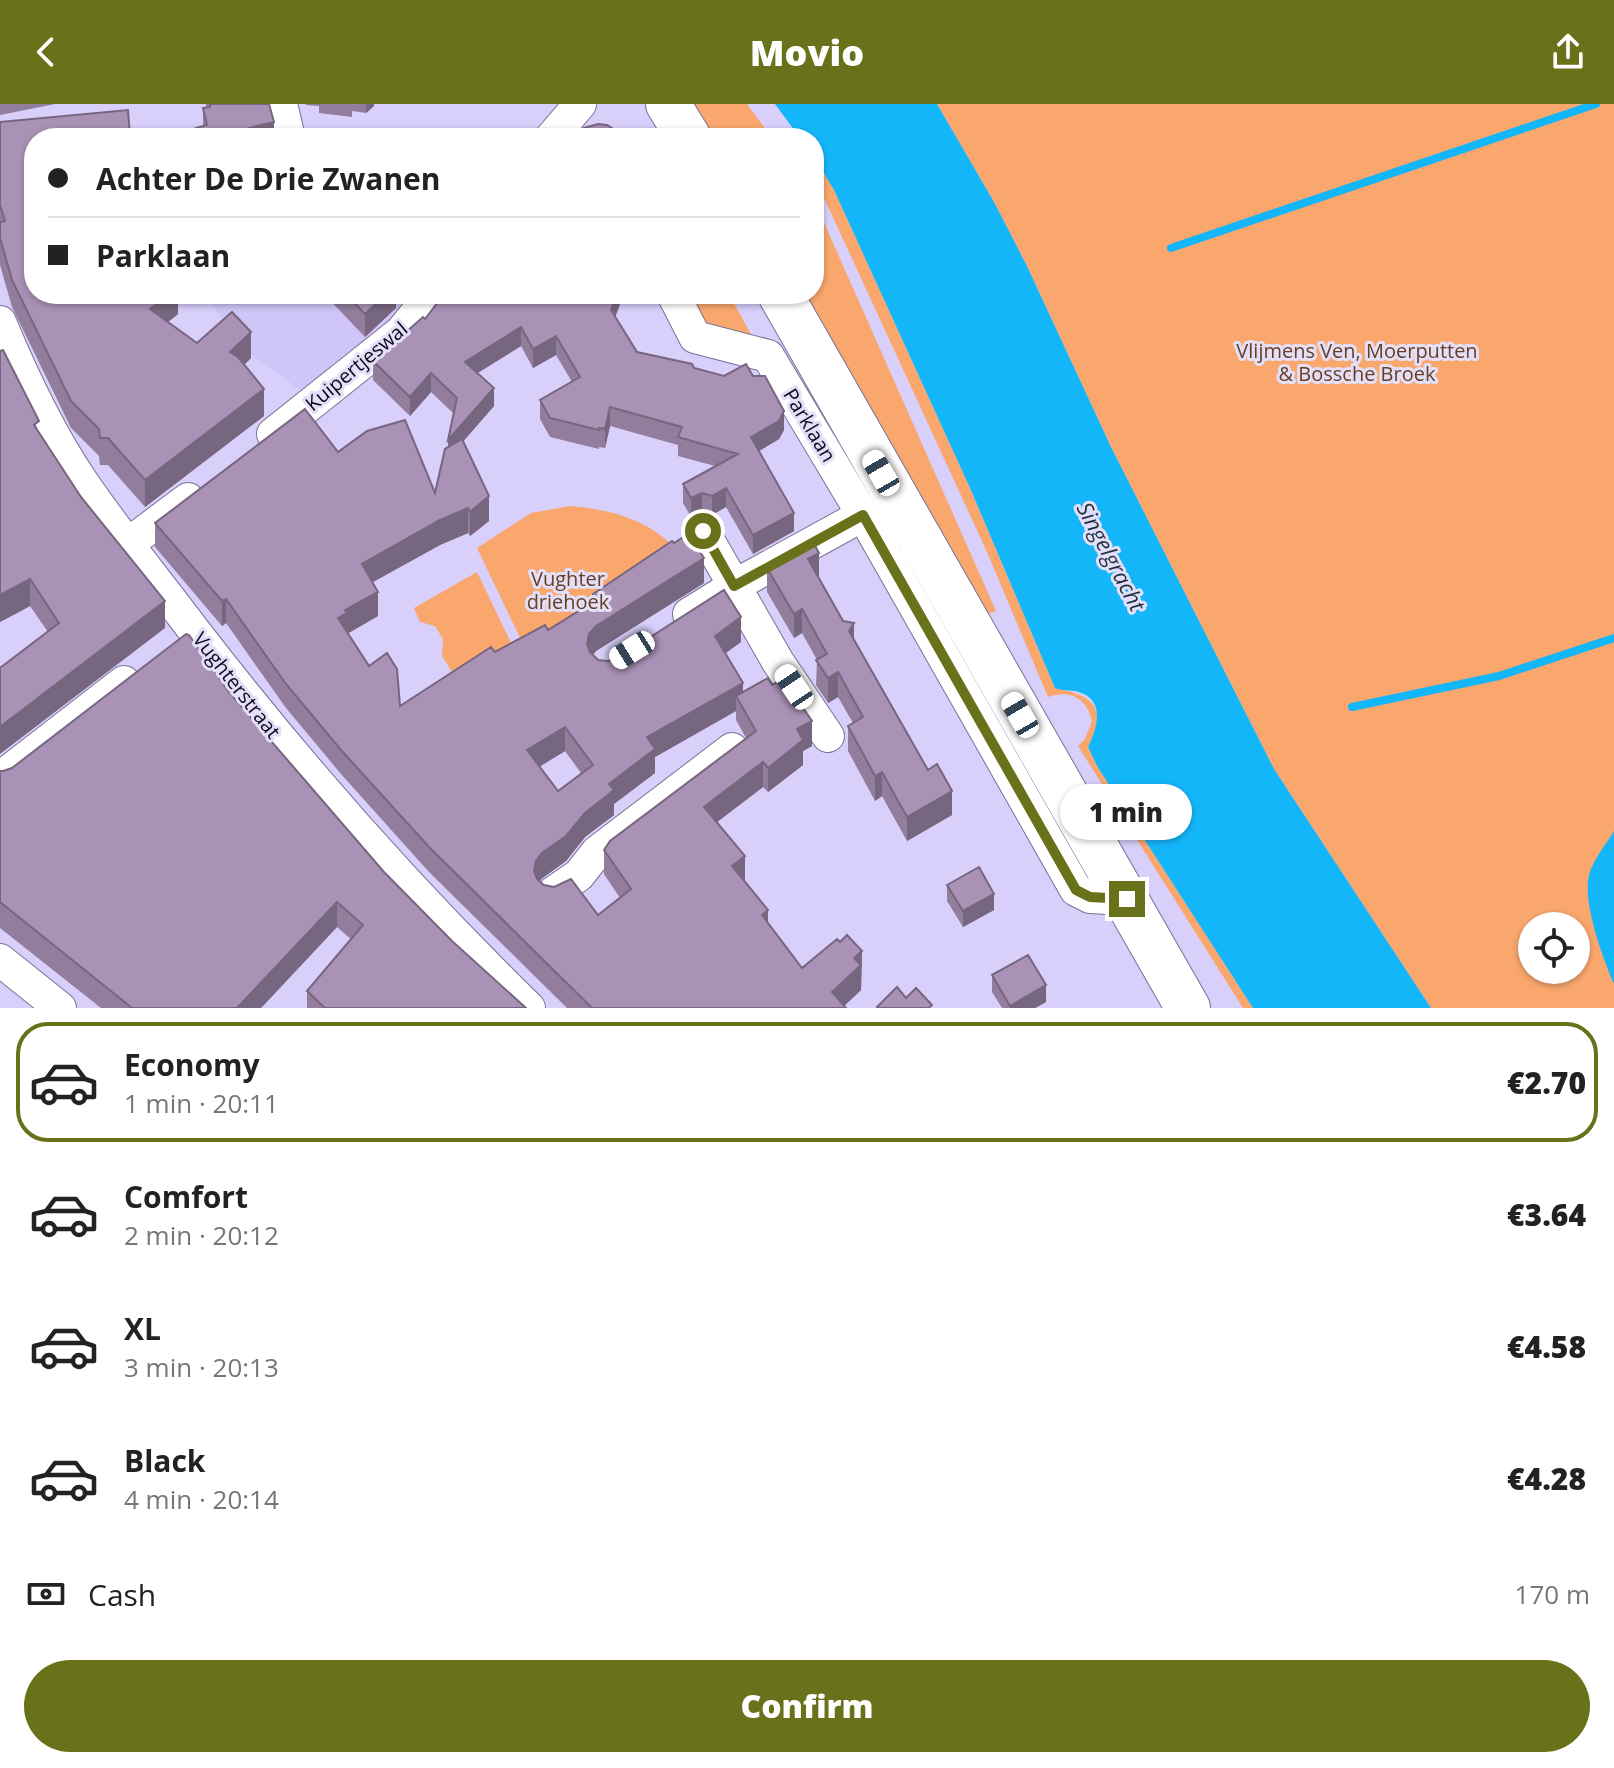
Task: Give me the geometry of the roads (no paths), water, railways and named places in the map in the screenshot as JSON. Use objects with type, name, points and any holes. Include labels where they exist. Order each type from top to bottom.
[{"type":"main road","points":[[668,104],[683,128]]},
{"type":"main road","name":"Parklaan","points":[[786,304],[1188,1008]]},
{"type":"street","points":[[281,104],[287,128]]},
{"type":"street","points":[[560,128],[580,104]]},
{"type":"street","name":"Kuipertjeswal","points":[[248,453],[389,342],[420,304]]},
{"type":"street","name":"Parklaan","points":[[678,304],[695,337],[768,356],[863,515],[1076,890],[1090,897],[1127,899]]},
{"type":"street","name":"Vughterstraat","points":[[0,322],[12,386],[128,544],[170,647],[271,730],[355,829],[486,948],[529,1008]]},
{"type":"street","points":[[128,544],[212,480]]},
{"type":"street","points":[[670,626],[734,586],[863,515]]},
{"type":"street","points":[[703,531],[778,662],[828,736]]},
{"type":"street","points":[[0,778],[170,647]]},
{"type":"street","points":[[553,893],[579,875],[597,852],[732,749]]},
{"type":"street","points":[[0,960],[60,1008]]},
{"type":"water","name":"Singelgracht","points":[[775,104],[937,104],[1026,264],[1111,447],[1274,769],[1431,1008],[1253,1008],[1097,766],[1088,747],[1097,714],[1092,700],[1075,691],[1055,688],[970,488],[824,173],[824,128],[793,128]]},
{"type":"water","points":[[1614,831],[1614,984],[1594,927],[1588,881],[1591,869]]},
{"type":"waterway","points":[[1171,248],[1596,104]]},
{"type":"waterway","points":[[1352,707],[1499,676],[1614,638]]},
{"type":"park label","name":"Vlijmens Ven, Moerputten & Bossche Broek","points":[[1357,362]]},
{"type":"park label","name":"Vughter driehoek","points":[[568,590]]}]
